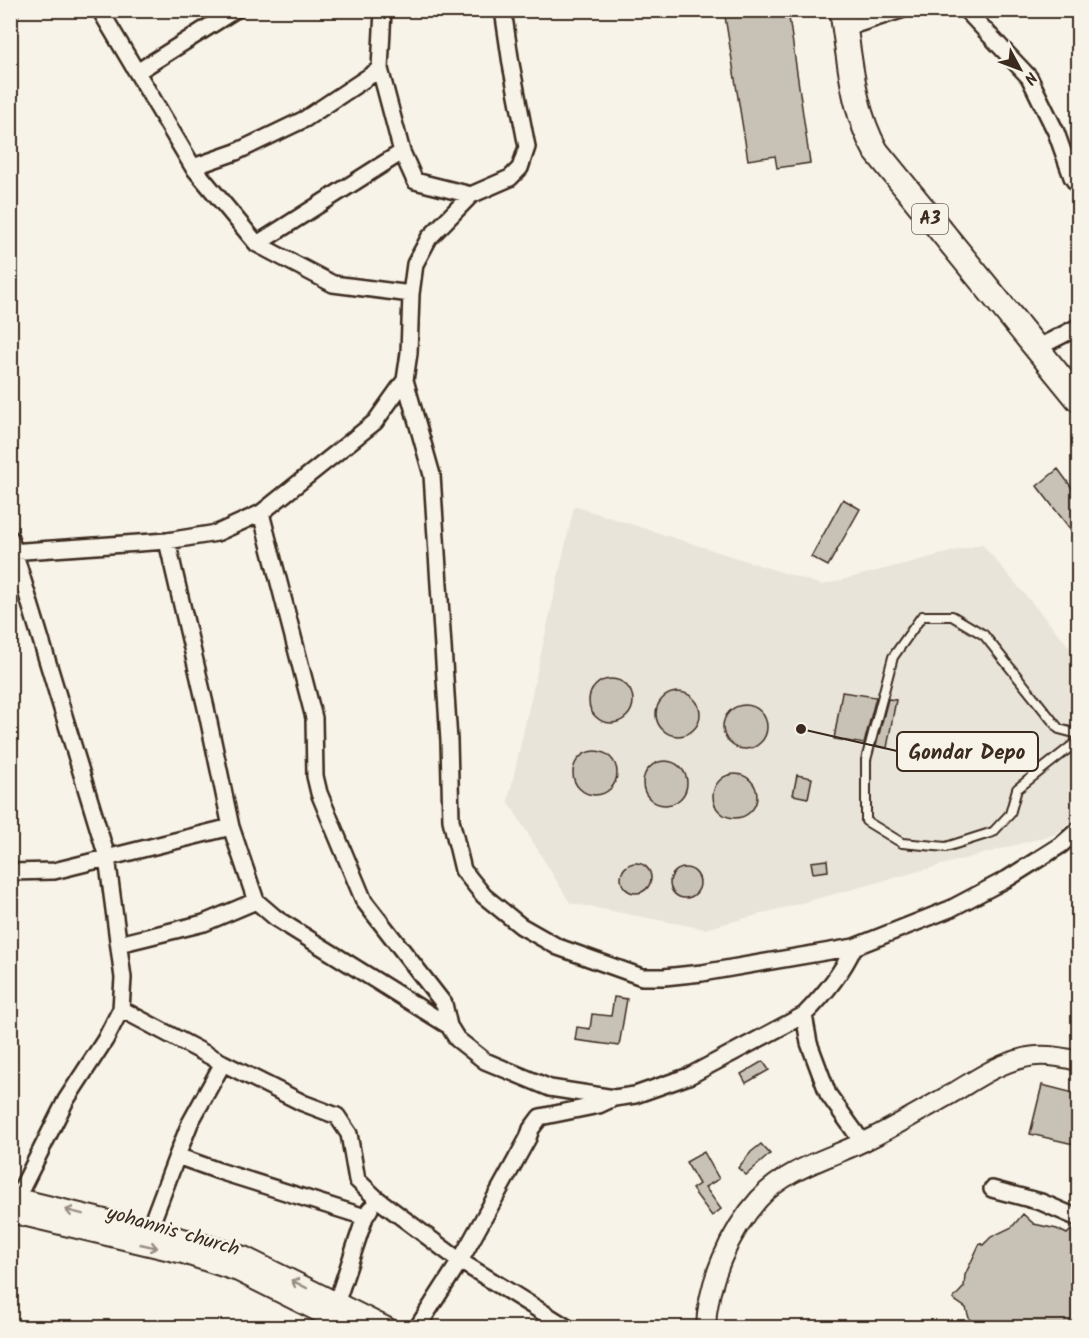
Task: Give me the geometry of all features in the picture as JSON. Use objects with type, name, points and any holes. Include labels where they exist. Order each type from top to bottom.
[{"type":"highway","name":"A3","points":[[843,19],[859,111],[866,134],[876,151],[1078,399]]},
{"type":"street","points":[[100,10],[193,167],[257,244],[333,284],[411,294]]},
{"type":"street","points":[[136,72],[235,10]]},
{"type":"street","points":[[383,10],[380,69],[402,152],[415,181],[471,195]]},
{"type":"street","points":[[503,10],[527,147],[520,168],[510,178],[471,195],[429,238],[415,264],[405,380],[432,475],[449,741],[451,820],[463,870],[484,896],[520,926],[558,947],[642,976],[664,977],[702,973],[854,947],[951,909],[1007,879],[1061,844],[1078,830]]},
{"type":"street","points":[[843,19],[902,10]]},
{"type":"street","points":[[966,10],[1029,77],[1056,132],[1072,177],[1078,186]]},
{"type":"street","points":[[193,167],[236,152],[305,119],[380,69]]},
{"type":"street","points":[[257,244],[402,152]]},
{"type":"street","points":[[1037,348],[1078,327]]},
{"type":"street","points":[[389,1328],[334,1311],[244,1256],[148,1230],[12,1205],[66,1100],[105,1040],[121,1009],[123,978],[107,857],[12,547],[167,541],[217,533],[261,513],[375,422],[405,380]]},
{"type":"street","points":[[261,513],[282,603],[314,718],[315,776],[319,793],[364,901],[444,1004],[449,1026],[457,1039],[485,1061],[550,1088],[614,1098]]},
{"type":"street","points":[[167,541],[231,827],[256,901],[277,919],[449,1026]]},
{"type":"street","points":[[10,872],[54,871],[231,827]]},
{"type":"street","points":[[119,944],[204,923],[256,901]]},
{"type":"street","points":[[417,1328],[460,1261],[531,1129],[540,1117],[599,1105],[614,1098],[635,1095],[689,1076],[804,1015],[847,961],[854,947]]},
{"type":"street","points":[[121,1009],[303,1103],[337,1116],[349,1134],[357,1180],[376,1198],[460,1261],[568,1328]]},
{"type":"street","points":[[804,1015],[809,1043],[828,1094],[863,1143]]},
{"type":"street","points":[[706,1328],[713,1287],[725,1254],[744,1217],[761,1197],[789,1175],[863,1143],[997,1066],[1027,1057],[1059,1057],[1078,1061]]},
{"type":"street","points":[[148,1230],[190,1123],[223,1063]]},
{"type":"street","points":[[177,1156],[365,1217]]},
{"type":"street","points":[[992,1189],[1041,1202],[1078,1218]]},
{"type":"street","points":[[334,1311],[365,1217],[376,1198]]},
{"type":"street","name":"yohannis church","points":[[12,1205],[194,1257],[238,1272],[334,1311],[350,1328]]},
{"type":"lane","points":[[1078,734],[1059,729],[984,635],[952,616],[922,616],[893,657],[866,760],[866,821],[902,843],[946,847],[993,832],[1010,814],[1017,789],[1078,741]]},
{"type":"shaded area","points":[[574,506],[822,585],[982,544],[1078,657],[1078,816],[1056,834],[705,929],[570,903],[508,801]]},
{"type":"building","points":[[724,10],[788,10],[810,163],[777,168],[775,156],[748,160]]},
{"type":"building","points":[[1058,469],[1078,496],[1078,539],[1037,486]]},
{"type":"building","points":[[843,499],[860,509],[828,566],[811,557]]},
{"type":"building","points":[[611,679],[627,685],[633,701],[627,717],[611,723],[595,717],[589,701],[595,685]]},
{"type":"building","points":[[678,692],[686,693],[694,698],[699,706],[699,722],[694,730],[686,735],[678,736],[670,735],[662,730],[657,722],[656,714],[657,706],[662,698],[670,693]]},
{"type":"building","points":[[842,692],[876,697],[864,744],[834,739]]},
{"type":"building","points":[[888,699],[896,700],[887,748],[876,746]]},
{"type":"building","points":[[745,705],[754,706],[761,711],[766,718],[766,736],[761,743],[754,748],[745,749],[736,748],[729,743],[724,736],[723,727],[724,718],[729,711],[736,706]]},
{"type":"building","points":[[595,751],[603,752],[611,757],[616,765],[616,781],[611,789],[603,794],[595,795],[587,794],[579,789],[574,781],[573,773],[574,765],[579,757],[587,752]]},
{"type":"building","points":[[665,761],[681,767],[687,783],[681,799],[665,805],[649,799],[643,783],[649,767]]},
{"type":"building","points":[[735,774],[743,775],[751,780],[756,788],[756,804],[751,812],[743,817],[735,818],[727,817],[719,812],[714,804],[713,796],[714,788],[719,780],[727,775]]},
{"type":"building","points":[[797,775],[812,778],[808,798],[793,795]]},
{"type":"building","points":[[827,860],[828,871],[813,873],[811,862]]},
{"type":"building","points":[[636,863],[647,867],[651,878],[647,889],[636,893],[625,889],[621,878],[625,867]]},
{"type":"building","points":[[685,868],[696,872],[700,883],[696,894],[685,898],[674,894],[670,883],[674,872]]},
{"type":"building","points":[[614,997],[627,999],[619,1046],[575,1040],[577,1027],[590,1029],[592,1014],[611,1016]]},
{"type":"building","points":[[763,1061],[769,1070],[746,1083],[741,1074]]},
{"type":"building","points":[[1042,1085],[1078,1094],[1078,1145],[1030,1134]]},
{"type":"building","points":[[761,1144],[770,1154],[746,1175],[738,1168]]},
{"type":"building","points":[[704,1152],[719,1179],[705,1187],[721,1209],[712,1216],[692,1189],[699,1184],[686,1162]]},
{"type":"building","points":[[1023,1214],[1034,1224],[1057,1229],[1067,1234],[1074,1227],[1078,1228],[1078,1328],[975,1328],[966,1308],[953,1299],[964,1287],[965,1275],[980,1243],[983,1245],[991,1237],[1012,1227]]},
{"type":"place","name":"Gondar Depo","points":[[801,729]]}]
